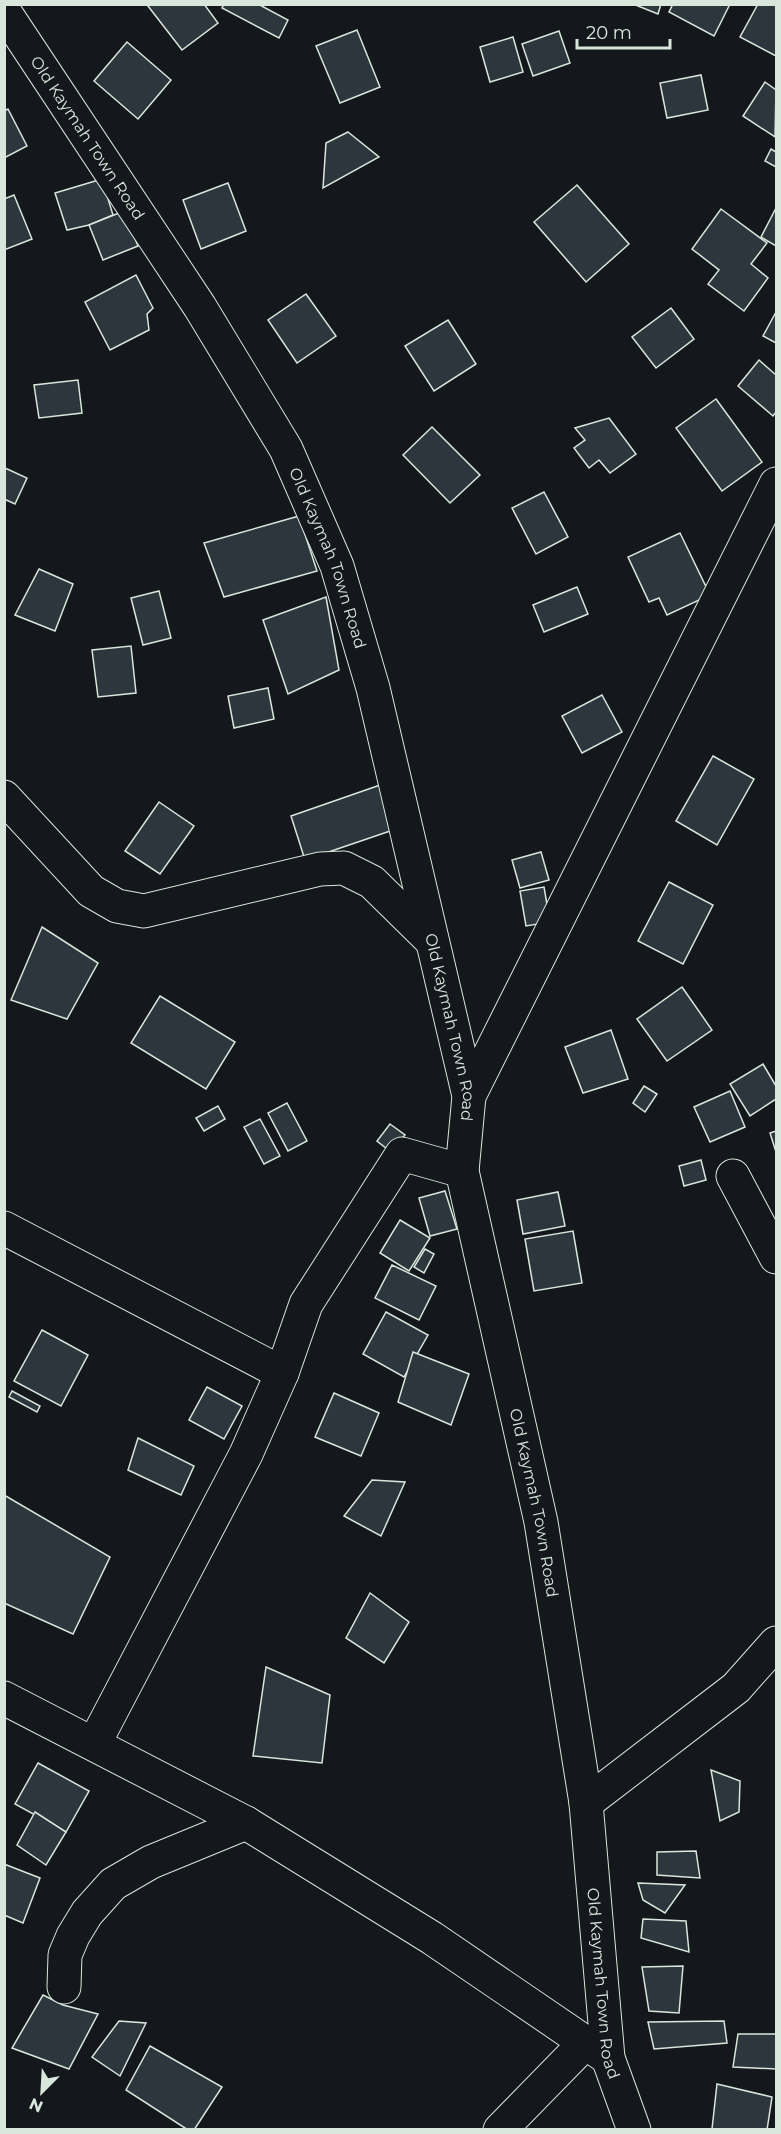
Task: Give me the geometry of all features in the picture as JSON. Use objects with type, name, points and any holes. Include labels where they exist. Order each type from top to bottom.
[{"type":"street","name":"Old Kaymah Town Road","points":[[4,11],[200,307],[286,449],[337,566],[373,688],[469,1096],[462,1172],[541,1522],[586,1803],[596,2051],[634,2130]]},
{"type":"street","points":[[469,1096],[777,484]]},
{"type":"street","points":[[4,797],[91,891],[117,906],[144,910],[320,869],[344,868],[372,882],[432,941]]},
{"type":"street","points":[[94,1744],[246,1454],[282,1373],[306,1304],[402,1154],[462,1172]]},
{"type":"street","points":[[733,1176],[777,1257]]},
{"type":"street","points":[[4,1228],[282,1373]]},
{"type":"street","points":[[586,1803],[736,1688],[777,1643]]},
{"type":"street","points":[[4,1698],[246,1822],[432,1938],[596,2051],[500,2130]]},
{"type":"street","points":[[64,1987],[65,1955],[73,1936],[87,1913],[113,1884],[151,1862],[246,1822]]},
{"type":"building","points":[[150,4],[204,4],[218,23],[182,50],[148,6]]},
{"type":"building","points":[[224,4],[258,4],[288,20],[279,38],[222,8]]},
{"type":"building","points":[[633,4],[661,4],[658,14]]},
{"type":"building","points":[[673,4],[730,4],[714,36],[669,12]]},
{"type":"building","points":[[758,4],[776,4],[776,56],[740,37]]},
{"type":"building","points":[[357,30],[380,87],[340,103],[316,46]]},
{"type":"building","points":[[559,31],[570,63],[533,76],[522,44]]},
{"type":"building","points":[[513,37],[523,72],[490,82],[480,47]]},
{"type":"building","points":[[127,42],[171,80],[138,119],[94,81]]},
{"type":"building","points":[[701,75],[708,110],[667,118],[660,83]]},
{"type":"building","points":[[765,82],[776,90],[775,137],[743,116]]},
{"type":"building","points":[[8,109],[27,146],[4,158],[4,111]]},
{"type":"building","points":[[348,132],[379,157],[323,188],[326,143]]},
{"type":"building","points":[[771,149],[776,152],[776,167],[765,161]]},
{"type":"building","points":[[102,179],[113,215],[89,225],[67,230],[55,193]]},
{"type":"building","points":[[228,183],[246,231],[201,249],[183,200]]},
{"type":"building","points":[[577,185],[629,244],[586,282],[534,222]]},
{"type":"building","points":[[14,195],[32,239],[4,250],[4,199]]},
{"type":"building","points":[[776,208],[776,246],[761,237]]},
{"type":"building","points":[[721,209],[767,243],[751,264],[768,278],[744,311],[708,284],[719,270],[692,249]]},
{"type":"building","points":[[124,211],[138,246],[103,260],[89,225]]},
{"type":"building","points":[[136,275],[153,308],[147,314],[149,330],[110,350],[85,302]]},
{"type":"building","points":[[306,294],[336,336],[297,363],[268,320]]},
{"type":"building","points":[[671,308],[694,339],[656,368],[632,337]]},
{"type":"building","points":[[776,312],[776,343],[763,336]]},
{"type":"building","points":[[448,320],[476,364],[434,391],[405,346]]},
{"type":"building","points":[[759,360],[776,375],[776,412],[773,416],[738,386]]},
{"type":"building","points":[[78,380],[82,413],[39,418],[34,385]]},
{"type":"building","points":[[716,399],[762,462],[722,491],[676,428]]},
{"type":"building","points":[[609,418],[636,454],[610,473],[599,460],[589,468],[574,448],[585,440],[575,428]]},
{"type":"building","points":[[432,427],[480,475],[450,503],[403,455]]},
{"type":"building","points":[[5,468],[27,478],[15,504],[4,499]]},
{"type":"building","points":[[544,492],[568,537],[536,554],[512,508]]},
{"type":"building","points":[[299,516],[317,571],[224,597],[204,543]]},
{"type":"building","points":[[680,533],[710,595],[667,615],[659,598],[649,602],[628,557]]},
{"type":"building","points":[[39,569],[73,584],[55,631],[15,615]]},
{"type":"building","points":[[577,587],[588,614],[544,632],[533,605]]},
{"type":"building","points":[[159,591],[171,638],[143,645],[131,598]]},
{"type":"building","points":[[326,597],[339,670],[288,694],[263,620]]},
{"type":"building","points":[[131,646],[136,693],[98,697],[92,650]]},
{"type":"building","points":[[268,688],[274,719],[234,728],[228,696]]},
{"type":"building","points":[[602,695],[622,732],[582,753],[562,716]]},
{"type":"building","points":[[713,756],[754,779],[717,845],[676,821]]},
{"type":"building","points":[[383,784],[399,828],[305,860],[291,816]]},
{"type":"building","points":[[159,802],[194,826],[160,874],[125,851]]},
{"type":"building","points":[[541,852],[549,880],[520,888],[512,860]]},
{"type":"building","points":[[669,882],[713,905],[683,964],[638,941]]},
{"type":"building","points":[[544,887],[550,922],[526,926],[520,891]]},
{"type":"building","points":[[42,927],[98,963],[67,1019],[11,1000]]},
{"type":"building","points":[[682,987],[712,1030],[667,1061],[637,1019]]},
{"type":"building","points":[[160,996],[235,1042],[206,1089],[131,1043]]},
{"type":"building","points":[[611,1030],[628,1079],[583,1093],[565,1047]]},
{"type":"building","points":[[763,1064],[776,1086],[776,1099],[750,1116],[730,1084]]},
{"type":"building","points":[[644,1086],[657,1094],[645,1112],[633,1103]]},
{"type":"building","points":[[730,1091],[745,1127],[710,1142],[694,1107]]},
{"type":"building","points":[[287,1103],[307,1141],[288,1151],[268,1113]]},
{"type":"building","points":[[218,1106],[225,1119],[204,1131],[196,1118]]},
{"type":"building","points":[[260,1119],[280,1156],[264,1164],[244,1127]]},
{"type":"building","points":[[390,1124],[405,1135],[391,1152],[377,1141]]},
{"type":"building","points":[[776,1131],[776,1152],[770,1133]]},
{"type":"building","points":[[701,1160],[706,1180],[684,1186],[679,1166]]},
{"type":"building","points":[[445,1191],[457,1229],[430,1236],[419,1198]]},
{"type":"building","points":[[558,1192],[565,1226],[523,1234],[517,1200]]},
{"type":"building","points":[[400,1220],[430,1238],[409,1271],[380,1253]]},
{"type":"building","points":[[573,1231],[582,1283],[534,1291],[525,1239]]},
{"type":"building","points":[[425,1249],[434,1254],[424,1273],[414,1267]]},
{"type":"building","points":[[392,1265],[436,1286],[419,1320],[375,1298]]},
{"type":"building","points":[[386,1312],[428,1335],[404,1377],[363,1354]]},
{"type":"building","points":[[42,1330],[88,1355],[61,1406],[14,1381]]},
{"type":"building","points":[[413,1352],[469,1374],[451,1425],[398,1402]]},
{"type":"building","points":[[207,1387],[242,1406],[224,1439],[189,1420]]},
{"type":"building","points":[[12,1391],[40,1406],[37,1412],[9,1397]]},
{"type":"building","points":[[334,1393],[379,1413],[361,1456],[315,1437]]},
{"type":"building","points":[[138,1438],[194,1466],[181,1495],[128,1470]]},
{"type":"building","points":[[372,1480],[405,1482],[381,1536],[344,1516]]},
{"type":"building","points":[[4,1495],[110,1557],[73,1634],[4,1603]]},
{"type":"building","points":[[370,1593],[409,1622],[384,1663],[346,1638]]},
{"type":"building","points":[[266,1667],[330,1695],[322,1763],[253,1756]]},
{"type":"building","points":[[38,1763],[89,1791],[66,1832],[15,1804]]},
{"type":"building","points":[[711,1770],[740,1781],[739,1812],[720,1821]]},
{"type":"building","points":[[35,1812],[66,1832],[46,1865],[17,1845]]},
{"type":"building","points":[[696,1851],[700,1878],[657,1875],[657,1852]]},
{"type":"building","points":[[4,1864],[40,1878],[23,1923],[4,1915]]},
{"type":"building","points":[[638,1883],[685,1885],[665,1913],[643,1900]]},
{"type":"building","points":[[643,1919],[686,1921],[689,1952],[641,1938]]},
{"type":"building","points":[[683,1966],[679,2013],[649,2011],[642,1967]]},
{"type":"building","points":[[43,1995],[63,2005],[98,2014],[69,2069],[12,2048]]},
{"type":"building","points":[[119,2021],[146,2023],[120,2076],[92,2057]]},
{"type":"building","points":[[724,2021],[727,2043],[654,2049],[648,2022]]},
{"type":"building","points":[[738,2034],[776,2034],[776,2069],[733,2067]]},
{"type":"building","points":[[150,2046],[222,2087],[194,2130],[188,2130],[126,2090]]},
{"type":"building","points":[[717,2084],[772,2097],[767,2130],[712,2129]]}]
